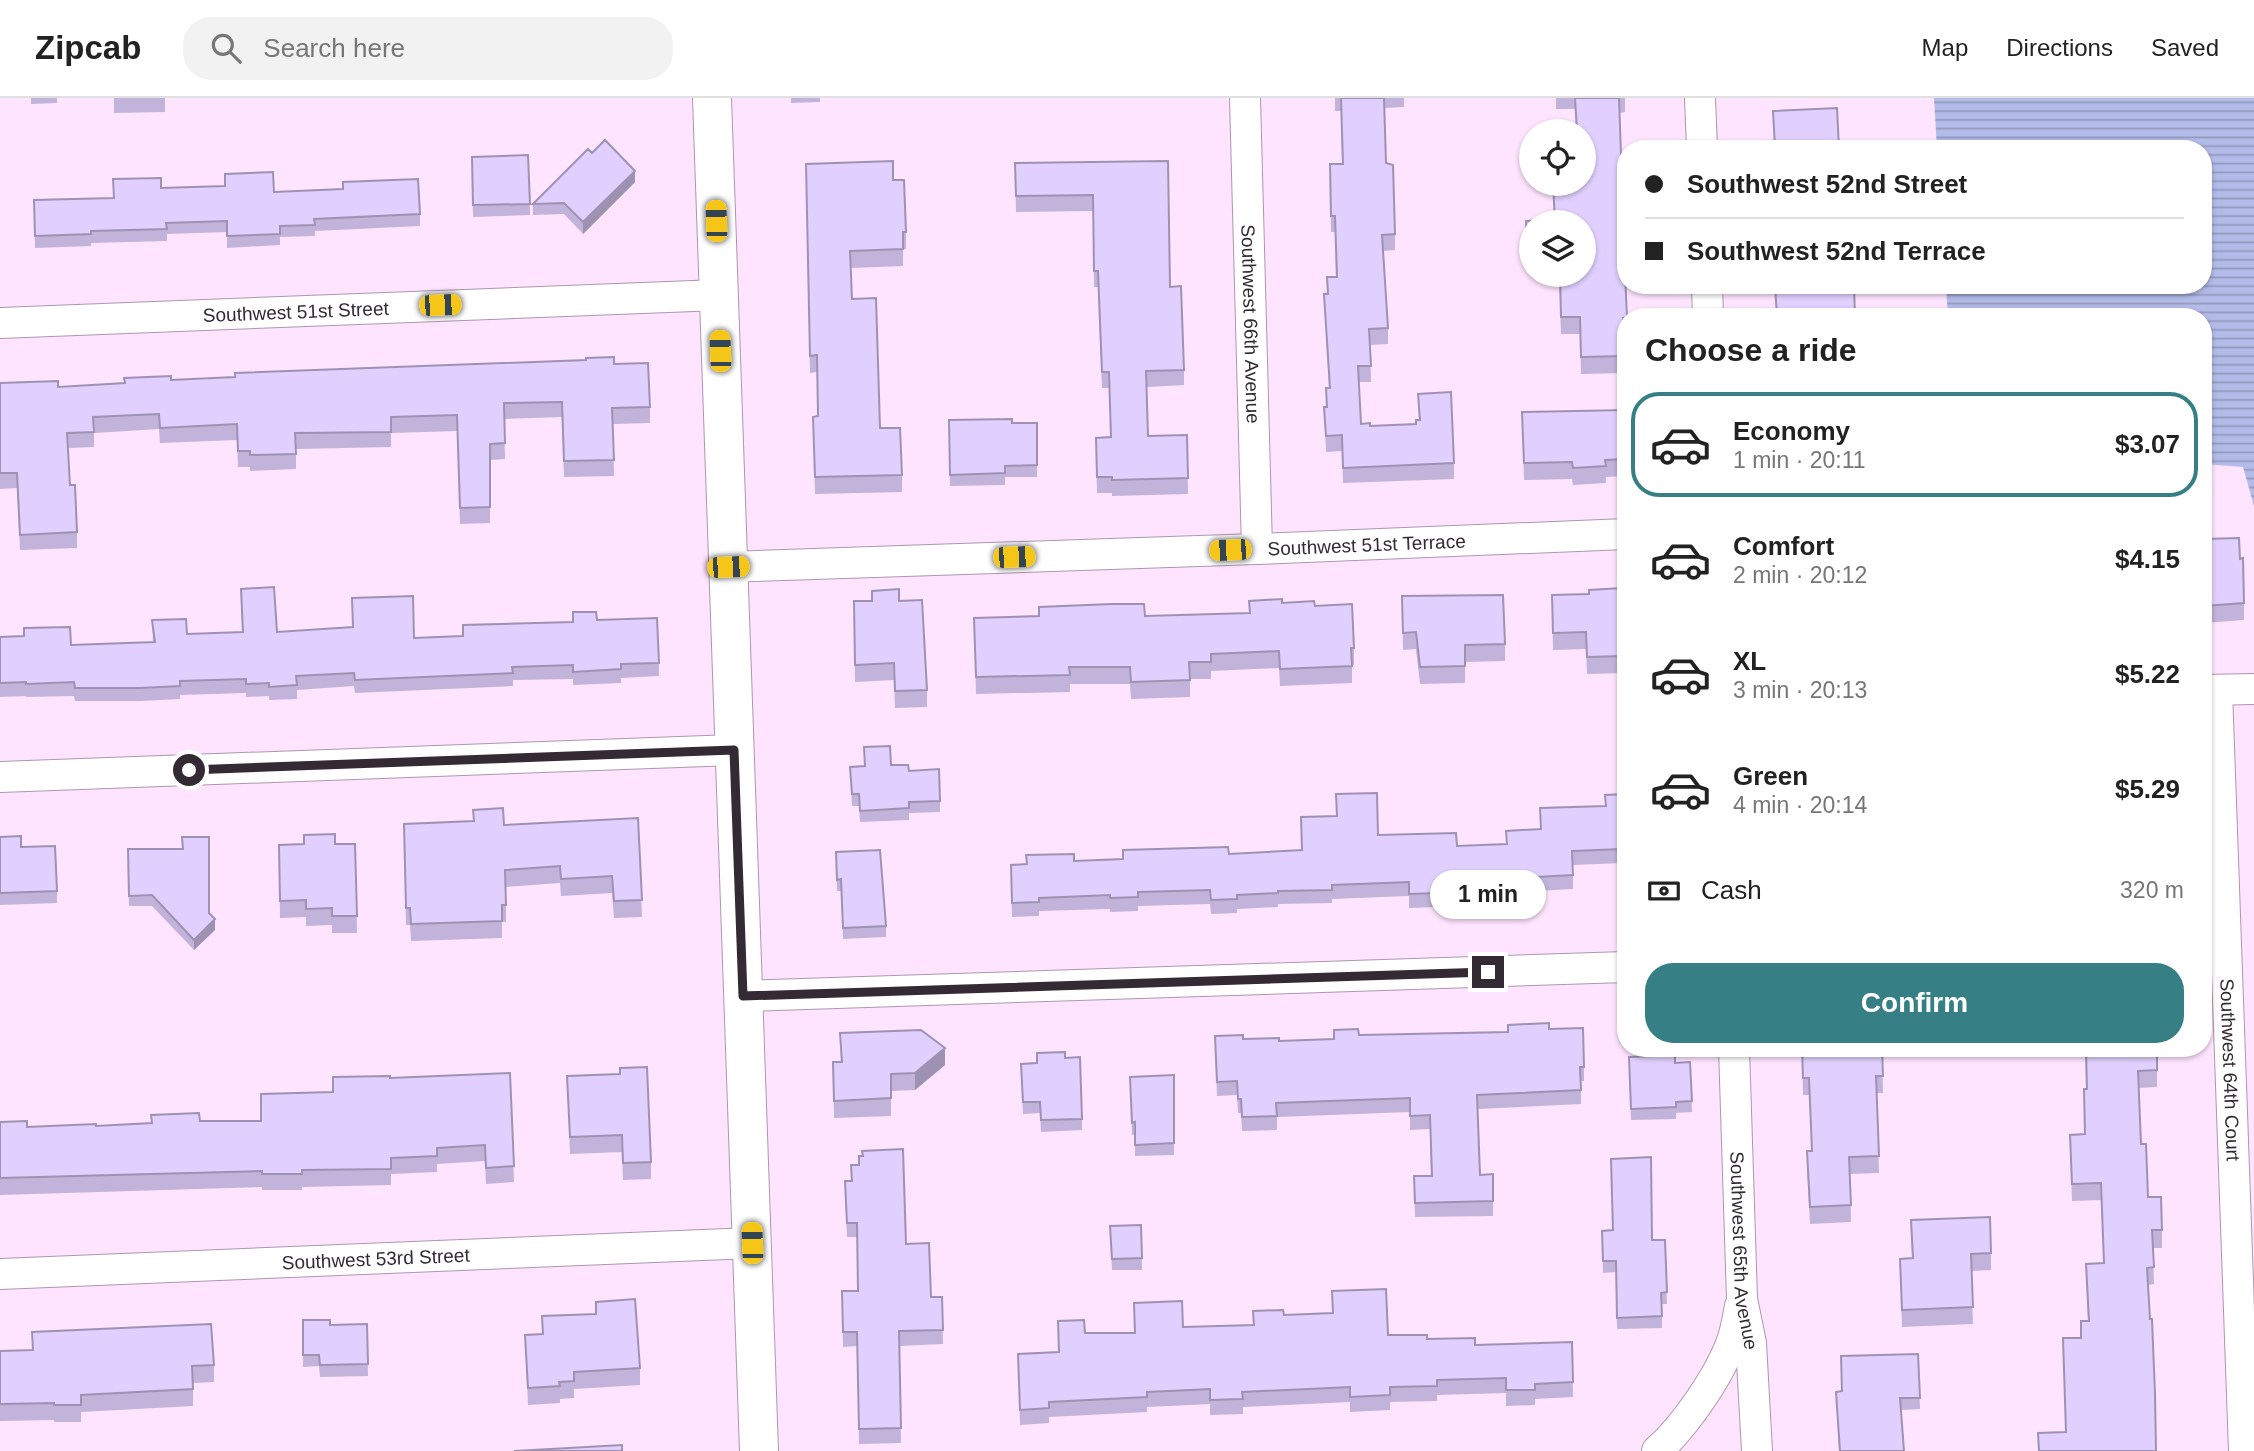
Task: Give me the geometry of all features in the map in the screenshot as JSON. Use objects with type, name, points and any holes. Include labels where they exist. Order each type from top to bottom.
[{"type":"main road","points":[[712,98],[759,1451]]},
{"type":"street","name":"Southwest 66th Avenue","points":[[1245,98],[1257,549]]},
{"type":"street","points":[[1700,98],[1702,140]]},
{"type":"street","name":"Southwest 51st Street","points":[[0,323],[719,295]]},
{"type":"street","name":"Southwest 51st Terrace","points":[[728,567],[1617,534]]},
{"type":"street","points":[[2212,690],[2254,689]]},
{"type":"street","name":"Southwest 64th Court","points":[[2212,735],[2244,1451]]},
{"type":"street","points":[[0,777],[734,750]]},
{"type":"street","points":[[743,996],[1617,967]]},
{"type":"street","name":"Southwest 65th Avenue","points":[[1734,1057],[1742,1299],[1751,1343],[1758,1451]]},
{"type":"street","name":"Southwest 53rd Street","points":[[0,1274],[752,1243]]},
{"type":"street","points":[[1657,1451],[1691,1412],[1723,1359],[1733,1338],[1742,1299]]},
{"type":"water","points":[[1934,98],[2254,98],[2254,506],[2243,467],[2212,465],[2212,308],[1947,308],[1947,294],[2212,294],[2212,140],[1936,140]]},
{"type":"building","points":[[1341,98],[1384,98],[1386,163],[1393,165],[1395,234],[1382,235],[1388,328],[1369,329],[1371,366],[1358,366],[1361,424],[1416,424],[1416,420],[1420,420],[1418,394],[1451,392],[1454,463],[1343,468],[1342,435],[1326,436],[1324,407],[1327,407],[1326,388],[1330,388],[1324,294],[1328,294],[1327,277],[1337,277],[1335,216],[1331,216],[1330,164],[1343,164]]},
{"type":"building","points":[[1575,98],[1619,98],[1617,294],[1626,294],[1627,308],[1617,308],[1617,356],[1581,357],[1580,317],[1561,317],[1560,287],[1596,287],[1596,210],[1554,210],[1554,196],[1596,196],[1596,119],[1576,119]]},
{"type":"building","points":[[1837,108],[1839,140],[1775,140],[1773,111]]},
{"type":"building","points":[[605,140],[635,171],[583,222],[564,203],[533,204],[588,149],[592,153]]},
{"type":"building","points":[[528,155],[530,204],[473,205],[472,157]]},
{"type":"building","points":[[893,161],[893,180],[904,180],[906,232],[903,232],[903,249],[850,251],[852,299],[876,298],[880,428],[900,428],[902,475],[815,477],[813,417],[818,416],[817,355],[810,356],[806,164]]},
{"type":"building","points":[[1168,161],[1170,287],[1181,286],[1184,370],[1146,371],[1148,436],[1187,435],[1188,478],[1112,480],[1112,477],[1097,477],[1096,438],[1111,437],[1109,372],[1102,372],[1098,271],[1094,271],[1093,195],[1016,196],[1015,163]]},
{"type":"building","points":[[273,172],[274,192],[343,189],[343,182],[418,179],[420,214],[314,219],[315,225],[280,226],[280,234],[227,236],[227,221],[166,223],[167,229],[35,236],[34,200],[114,198],[113,179],[161,178],[161,188],[225,186],[225,174]]},
{"type":"building","points":[[1776,294],[1854,294],[1855,308],[1776,308]]},
{"type":"building","points":[[614,357],[614,364],[648,363],[650,407],[612,408],[614,460],[564,461],[562,402],[504,403],[505,443],[490,444],[490,507],[460,508],[457,415],[391,417],[391,432],[295,433],[296,454],[250,455],[250,451],[238,451],[237,424],[160,428],[159,414],[93,417],[94,432],[67,433],[70,485],[75,485],[77,532],[20,535],[17,473],[0,473],[0,383],[58,381],[58,387],[125,383],[124,378],[171,376],[171,380],[235,377],[235,373]]},
{"type":"building","points":[[1617,410],[1617,459],[1605,460],[1606,466],[1573,468],[1572,462],[1524,463],[1522,412]]},
{"type":"building","points":[[1012,419],[1012,423],[1037,423],[1037,465],[1005,466],[1005,473],[950,475],[949,420]]},
{"type":"building","points":[[2239,538],[2240,559],[2243,558],[2244,603],[2212,605],[2212,539]]},
{"type":"building","points":[[274,587],[277,632],[353,627],[352,598],[413,596],[414,638],[463,636],[463,625],[573,622],[573,612],[596,612],[597,620],[657,618],[659,663],[621,664],[621,669],[573,672],[573,665],[512,667],[513,673],[355,680],[354,673],[296,676],[297,685],[269,687],[269,683],[246,684],[246,679],[180,681],[180,686],[140,688],[75,688],[74,682],[0,683],[0,637],[24,636],[24,628],[70,627],[71,645],[155,642],[152,620],[186,619],[187,634],[243,632],[241,589]]},
{"type":"building","points":[[1617,588],[1617,656],[1587,657],[1586,632],[1553,633],[1552,595],[1589,594],[1589,590]]},
{"type":"building","points":[[899,589],[899,601],[922,600],[927,690],[895,691],[894,663],[855,665],[854,601],[872,601],[872,591]]},
{"type":"building","points":[[1503,595],[1505,644],[1465,645],[1465,666],[1420,667],[1416,632],[1403,633],[1402,596]]},
{"type":"building","points":[[1282,599],[1282,603],[1314,601],[1315,606],[1352,604],[1352,666],[1280,669],[1279,651],[1211,654],[1211,662],[1189,662],[1190,680],[1131,682],[1130,667],[1069,667],[1070,675],[976,677],[974,618],[1039,616],[1039,607],[1112,604],[1144,604],[1145,616],[1250,613],[1249,601]]},
{"type":"building","points":[[890,746],[891,765],[908,765],[909,771],[939,769],[940,801],[909,802],[909,808],[860,811],[859,794],[852,794],[850,767],[865,766],[864,747]]},
{"type":"building","points":[[1377,793],[1378,835],[1456,833],[1457,846],[1507,844],[1506,831],[1541,829],[1540,808],[1606,806],[1605,795],[1617,794],[1617,849],[1572,851],[1573,875],[1536,877],[1536,881],[1438,887],[1438,893],[1409,894],[1409,882],[1332,885],[1332,890],[1278,891],[1237,895],[1237,899],[1211,900],[1210,890],[1138,892],[1138,897],[1110,898],[1110,895],[1039,898],[1039,902],[1012,903],[1011,865],[1027,864],[1026,855],[1074,854],[1074,861],[1123,859],[1123,850],[1228,847],[1229,854],[1302,850],[1301,817],[1337,816],[1336,794]]},
{"type":"building","points":[[503,808],[504,825],[638,818],[642,900],[614,901],[612,876],[561,879],[560,866],[505,870],[506,905],[502,905],[502,921],[411,924],[410,908],[406,908],[404,824],[474,821],[473,810]]},
{"type":"building","points":[[335,834],[335,844],[355,844],[357,916],[332,916],[332,908],[306,909],[306,900],[280,901],[279,845],[304,844],[304,835]]},
{"type":"building","points":[[21,836],[21,847],[55,846],[57,891],[0,893],[0,837]]},
{"type":"building","points":[[182,837],[209,837],[209,913],[215,919],[194,940],[152,895],[129,896],[128,849],[183,849]]},
{"type":"building","points":[[880,850],[886,926],[843,928],[841,879],[837,880],[836,852]]},
{"type":"building","points":[[1549,1023],[1549,1029],[1583,1028],[1584,1067],[1580,1067],[1581,1090],[1477,1095],[1480,1175],[1493,1174],[1493,1201],[1415,1203],[1414,1176],[1432,1176],[1430,1115],[1410,1116],[1410,1098],[1276,1103],[1277,1116],[1242,1117],[1237,1081],[1217,1082],[1215,1036],[1243,1035],[1243,1039],[1279,1038],[1279,1041],[1334,1039],[1334,1030],[1358,1029],[1359,1035],[1508,1032],[1508,1025]]},
{"type":"building","points":[[921,1030],[945,1048],[915,1073],[891,1074],[891,1098],[834,1101],[833,1062],[842,1062],[840,1033]]},
{"type":"building","points":[[1065,1052],[1065,1058],[1080,1057],[1082,1119],[1041,1120],[1040,1102],[1023,1102],[1021,1064],[1037,1063],[1037,1053]]},
{"type":"building","points":[[1629,1057],[1675,1057],[1675,1063],[1690,1062],[1692,1101],[1676,1102],[1676,1107],[1631,1109]]},
{"type":"building","points":[[1802,1057],[1882,1057],[1883,1076],[1876,1076],[1879,1156],[1849,1157],[1851,1205],[1810,1207],[1807,1151],[1812,1151],[1809,1078],[1803,1078]]},
{"type":"building","points":[[2086,1057],[2157,1057],[2157,1070],[2138,1071],[2141,1144],[2146,1144],[2148,1197],[2161,1197],[2162,1230],[2152,1230],[2154,1267],[2147,1268],[2152,1319],[2156,1451],[2039,1451],[2038,1433],[2066,1432],[2063,1338],[2081,1338],[2081,1321],[2089,1321],[2086,1264],[2104,1263],[2101,1183],[2072,1184],[2070,1135],[2085,1134],[2084,1089],[2087,1089]]},
{"type":"building","points":[[647,1067],[651,1162],[623,1163],[622,1135],[570,1137],[567,1076],[620,1074],[620,1068]]},
{"type":"building","points":[[510,1073],[514,1166],[486,1168],[485,1145],[437,1148],[437,1156],[391,1158],[391,1169],[302,1170],[302,1174],[262,1174],[262,1171],[0,1178],[0,1122],[27,1121],[27,1127],[96,1126],[152,1123],[151,1115],[199,1113],[200,1121],[261,1121],[261,1094],[333,1092],[333,1077],[390,1078]]},
{"type":"building","points":[[1174,1075],[1174,1143],[1135,1145],[1130,1077]]},
{"type":"building","points":[[903,1149],[906,1244],[929,1243],[931,1297],[942,1297],[943,1330],[899,1331],[901,1428],[859,1429],[857,1332],[843,1332],[842,1291],[858,1291],[857,1223],[847,1223],[845,1181],[852,1181],[851,1165],[859,1165],[862,1151]]},
{"type":"building","points":[[1651,1157],[1652,1240],[1665,1240],[1667,1292],[1661,1293],[1662,1316],[1617,1318],[1616,1261],[1603,1261],[1602,1231],[1613,1230],[1611,1159]]},
{"type":"building","points":[[1990,1217],[1991,1253],[1971,1254],[1973,1307],[1902,1310],[1900,1259],[1913,1258],[1911,1220]]},
{"type":"building","points":[[1141,1225],[1142,1258],[1112,1259],[1110,1226]]},
{"type":"building","points":[[1386,1289],[1388,1335],[1427,1335],[1427,1339],[1475,1338],[1475,1345],[1572,1342],[1573,1382],[1535,1384],[1535,1390],[1506,1390],[1506,1378],[1437,1380],[1437,1386],[1390,1387],[1390,1395],[1350,1397],[1350,1387],[1242,1392],[1243,1399],[1210,1400],[1210,1389],[1147,1392],[1147,1397],[1049,1402],[1049,1408],[1020,1410],[1018,1354],[1059,1352],[1058,1321],[1084,1320],[1085,1333],[1135,1333],[1134,1303],[1182,1301],[1183,1327],[1254,1325],[1253,1311],[1283,1310],[1284,1315],[1333,1313],[1332,1291]]},
{"type":"building","points":[[635,1299],[640,1368],[574,1372],[574,1381],[559,1382],[560,1386],[528,1388],[525,1335],[543,1334],[542,1316],[596,1314],[596,1302]]},
{"type":"building","points":[[303,1320],[330,1320],[330,1325],[367,1324],[368,1364],[320,1365],[319,1355],[303,1355]]},
{"type":"building","points":[[211,1324],[214,1365],[192,1366],[193,1389],[81,1395],[81,1405],[0,1404],[0,1351],[33,1350],[32,1332]]},
{"type":"building","points":[[1918,1354],[1920,1398],[1900,1398],[1904,1451],[1840,1451],[1836,1392],[1842,1391],[1841,1356]]},
{"type":"building","points":[[622,1445],[622,1451],[514,1451]]},
{"type":"route","points":[[189,770],[734,750],[743,996],[1488,972]]}]
